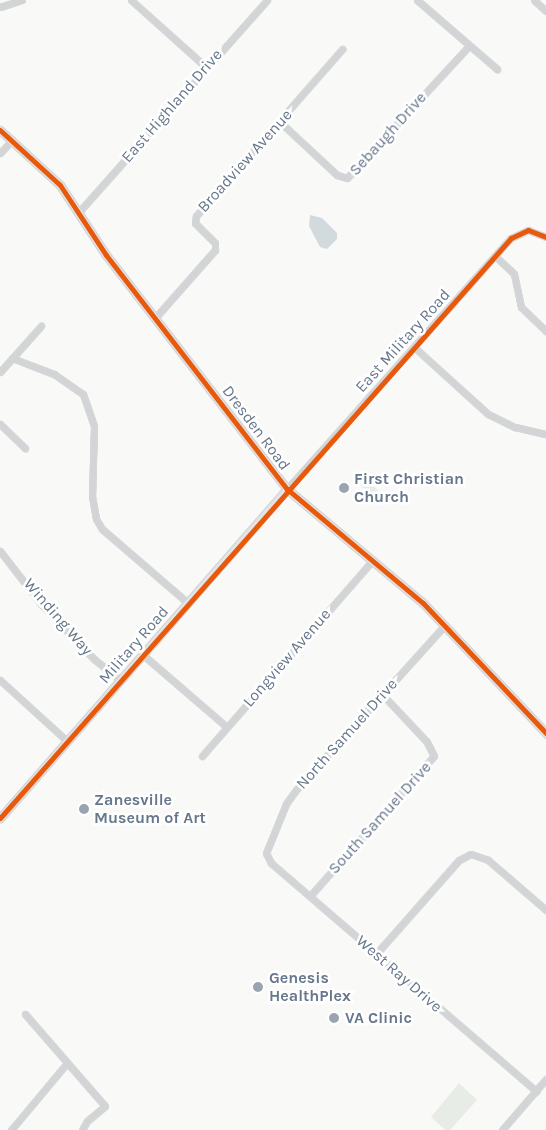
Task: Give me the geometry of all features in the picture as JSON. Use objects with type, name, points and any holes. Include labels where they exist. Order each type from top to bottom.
[{"type":"street","points":[[0,7],[22,0]]},
{"type":"street","points":[[131,0],[206,68]]},
{"type":"street","name":"East Highland Drive","points":[[78,213],[267,0]]},
{"type":"street","points":[[417,0],[497,69]]},
{"type":"street","points":[[534,0],[546,10]]},
{"type":"street","name":"Sebaugh Drive","points":[[280,122],[337,175],[347,178],[469,46]]},
{"type":"street","name":"Broadview Avenue","points":[[155,318],[215,250],[215,243],[195,223],[196,216],[342,49]]},
{"type":"street","name":"Dresden Road","points":[[0,130],[56,180],[155,318],[286,489],[372,560],[445,626],[546,733]]},
{"type":"street","points":[[0,153],[12,140]]},
{"type":"street","name":"East Military Road","points":[[286,489],[494,256],[520,231],[532,231],[546,237]]},
{"type":"street","points":[[494,256],[514,274],[521,307],[546,331]]},
{"type":"street","points":[[0,372],[41,326]]},
{"type":"street","points":[[414,347],[488,414],[514,427],[546,434]]},
{"type":"street","points":[[12,358],[54,374],[83,394],[94,426],[92,496],[96,519],[102,529],[187,602]]},
{"type":"street","points":[[0,424],[25,448]]},
{"type":"street","name":"Military Road","points":[[0,818],[286,489]]},
{"type":"street","name":"Winding Way","points":[[0,551],[41,604],[90,656],[120,680]]},
{"type":"street","name":"Longview Avenue","points":[[202,756],[372,560]]},
{"type":"street","name":"North Samuel Drive","points":[[266,853],[291,797],[445,626]]},
{"type":"street","points":[[142,654],[227,727]]},
{"type":"street","points":[[0,680],[67,741]]},
{"type":"street","name":"South Samuel Drive","points":[[310,896],[434,756],[427,742],[382,694]]},
{"type":"street","name":"West Ray Drive","points":[[266,853],[271,863],[536,1091]]},
{"type":"street","points":[[376,954],[459,860],[471,854],[488,860],[546,910]]},
{"type":"street","points":[[25,1014],[105,1106],[82,1130]]},
{"type":"street","points":[[11,1130],[67,1063]]},
{"type":"street","points":[[502,1130],[546,1079]]},
{"type":"street","points":[[541,1085],[546,1090]]},
{"type":"shaded area","points":[[310,215],[322,218],[337,233],[337,239],[327,249],[320,247],[309,226]]},
{"type":"shaded area","points":[[366,478],[384,497],[380,503],[361,486]]},
{"type":"shaded area","points":[[459,1083],[477,1100],[450,1130],[445,1130],[431,1117]]},
{"type":"cycle path","points":[[0,130],[60,185],[106,255],[287,489],[423,603],[546,733]]},
{"type":"cycle path","points":[[0,818],[511,238],[528,230],[546,237]]},
{"type":"place","name":"First Christian Church","points":[[344,488]]},
{"type":"place","name":"Zanesville Museum of Art","points":[[84,809]]},
{"type":"place","name":"Genesis HealthPlex","points":[[258,987]]},
{"type":"place","name":"VA Clinic","points":[[334,1018]]}]
